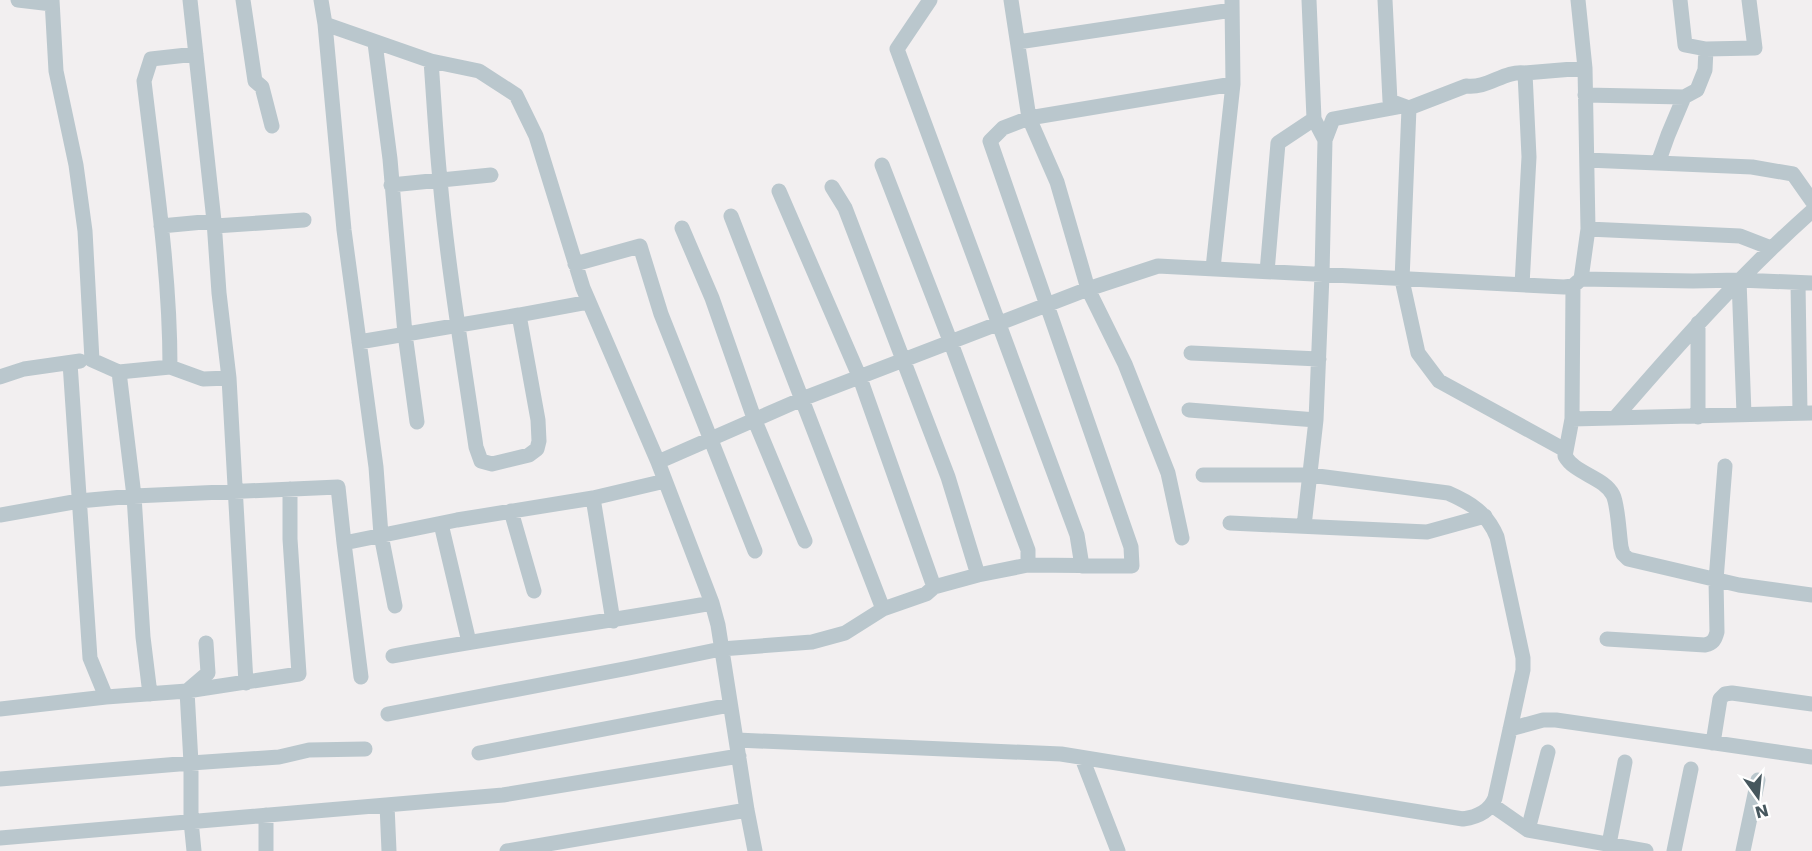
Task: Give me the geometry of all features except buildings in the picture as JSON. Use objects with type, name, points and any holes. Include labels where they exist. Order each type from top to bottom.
[{"type":"street","points":[[18,0],[52,2],[56,71],[76,165],[85,231],[92,360]]},
{"type":"street","points":[[190,0],[215,223],[219,293],[229,378],[246,683]]},
{"type":"street","points":[[243,0],[255,81],[262,87],[272,126]]},
{"type":"street","points":[[321,0],[344,230],[376,467],[381,535],[395,606]]},
{"type":"street","points":[[930,0],[897,49],[1077,535],[1082,566]]},
{"type":"street","points":[[1011,0],[1029,118],[1057,182],[1088,289],[1125,364],[1168,473],[1182,538]]},
{"type":"street","points":[[1309,0],[1314,119],[1325,140]]},
{"type":"street","points":[[1385,0],[1390,101],[1406,107]]},
{"type":"street","points":[[1578,0],[1585,68],[1588,229],[1577,282],[1572,419],[1565,456],[1568,462],[1603,484],[1613,494],[1621,547],[1628,559],[1739,585],[1812,595]]},
{"type":"street","points":[[1680,0],[1685,45],[1706,49],[1755,48],[1749,0]]},
{"type":"street","points":[[1018,42],[1232,5],[1233,84],[1213,268]]},
{"type":"street","points":[[325,24],[431,61],[479,70],[516,95],[536,136],[590,302],[658,462],[718,625],[755,851]]},
{"type":"street","points":[[375,43],[405,334],[417,422]]},
{"type":"street","points":[[1585,95],[1684,97],[1696,90],[1705,70],[1706,49]]},
{"type":"street","points":[[170,367],[170,321],[144,81],[151,59],[196,54]]},
{"type":"street","points":[[431,61],[440,180],[476,447],[481,460],[492,464],[529,454],[537,449],[539,441],[538,420],[519,315]]},
{"type":"street","points":[[1304,526],[1316,420],[1325,140],[1333,119],[1406,107],[1466,87],[1476,87],[1516,72],[1585,68]]},
{"type":"street","points":[[1522,285],[1529,157],[1525,73]]},
{"type":"street","points":[[388,714],[721,649],[812,642],[845,633],[883,609],[926,594],[934,587],[1028,565],[1132,566],[1131,546],[990,141],[1003,128],[1029,118],[1233,84]]},
{"type":"street","points":[[1658,163],[1684,97]]},
{"type":"street","points":[[1406,107],[1402,280],[1418,353],[1439,381],[1565,450]]},
{"type":"street","points":[[1267,272],[1278,143],[1314,119]]},
{"type":"street","points":[[1587,160],[1752,167],[1794,174],[1812,201]]},
{"type":"street","points":[[882,165],[1028,550],[1028,565]]},
{"type":"street","points":[[391,185],[491,175]]},
{"type":"street","points":[[832,187],[845,208],[948,477],[978,575]]},
{"type":"street","points":[[779,190],[860,378],[934,587]]},
{"type":"street","points":[[1615,418],[1698,323],[1770,248],[1812,211]]},
{"type":"street","points":[[731,216],[883,609]]},
{"type":"street","points":[[161,226],[304,220]]},
{"type":"street","points":[[682,228],[712,298],[754,421],[805,540]]},
{"type":"street","points":[[1588,229],[1740,236],[1770,248]]},
{"type":"street","points":[[576,264],[640,246],[661,314],[755,551]]},
{"type":"street","points":[[658,462],[802,399],[1088,289],[1158,266],[1564,287],[1577,282],[1739,280],[1805,283],[1806,413],[1572,419]]},
{"type":"street","points":[[1739,280],[1744,414]]},
{"type":"street","points":[[359,342],[590,302]]},
{"type":"street","points":[[1698,323],[1698,417]]},
{"type":"street","points":[[1191,353],[1319,359]]},
{"type":"street","points":[[0,377],[24,369],[92,360],[119,372],[170,367],[203,379],[229,378]]},
{"type":"street","points":[[70,363],[90,658],[106,697]]},
{"type":"street","points":[[119,372],[134,496],[143,637],[150,694]]},
{"type":"street","points":[[1189,410],[1316,420]]},
{"type":"street","points":[[1607,639],[1705,645],[1715,640],[1717,632],[1716,580],[1725,466]]},
{"type":"street","points":[[737,740],[1043,753],[1463,819],[1479,815],[1492,805],[1523,670],[1523,658],[1497,537],[1485,516],[1465,500],[1448,493],[1310,475],[1203,475]]},
{"type":"street","points":[[344,543],[511,510],[593,498],[665,481]]},
{"type":"street","points":[[0,515],[79,501],[134,496],[338,487],[361,677]]},
{"type":"street","points":[[0,710],[106,697],[187,691],[299,674],[290,489]]},
{"type":"street","points":[[593,498],[613,621]]},
{"type":"street","points":[[511,510],[534,591]]},
{"type":"street","points":[[1230,523],[1427,532],[1485,516]]},
{"type":"street","points":[[441,524],[469,642]]},
{"type":"street","points":[[393,656],[711,603]]},
{"type":"street","points":[[187,691],[208,673],[206,643]]},
{"type":"street","points":[[187,691],[191,762],[190,821],[194,851]]},
{"type":"street","points":[[1713,743],[1720,699],[1725,694],[1812,704]]},
{"type":"street","points":[[479,753],[730,705]]},
{"type":"street","points":[[1510,729],[1543,720],[1556,720],[1812,757]]},
{"type":"street","points":[[0,779],[191,762],[279,757],[309,750],[365,748]]},
{"type":"street","points":[[1528,830],[1548,752]]},
{"type":"street","points":[[0,838],[513,794],[739,756]]},
{"type":"street","points":[[1082,758],[1118,851]]},
{"type":"street","points":[[1609,844],[1625,762]]},
{"type":"street","points":[[1674,851],[1691,769]]},
{"type":"street","points":[[1743,851],[1758,780]]},
{"type":"street","points":[[387,805],[389,851]]},
{"type":"street","points":[[1492,805],[1528,830],[1646,851]]},
{"type":"street","points":[[507,851],[747,810]]},
{"type":"street","points":[[266,815],[266,851]]}]
